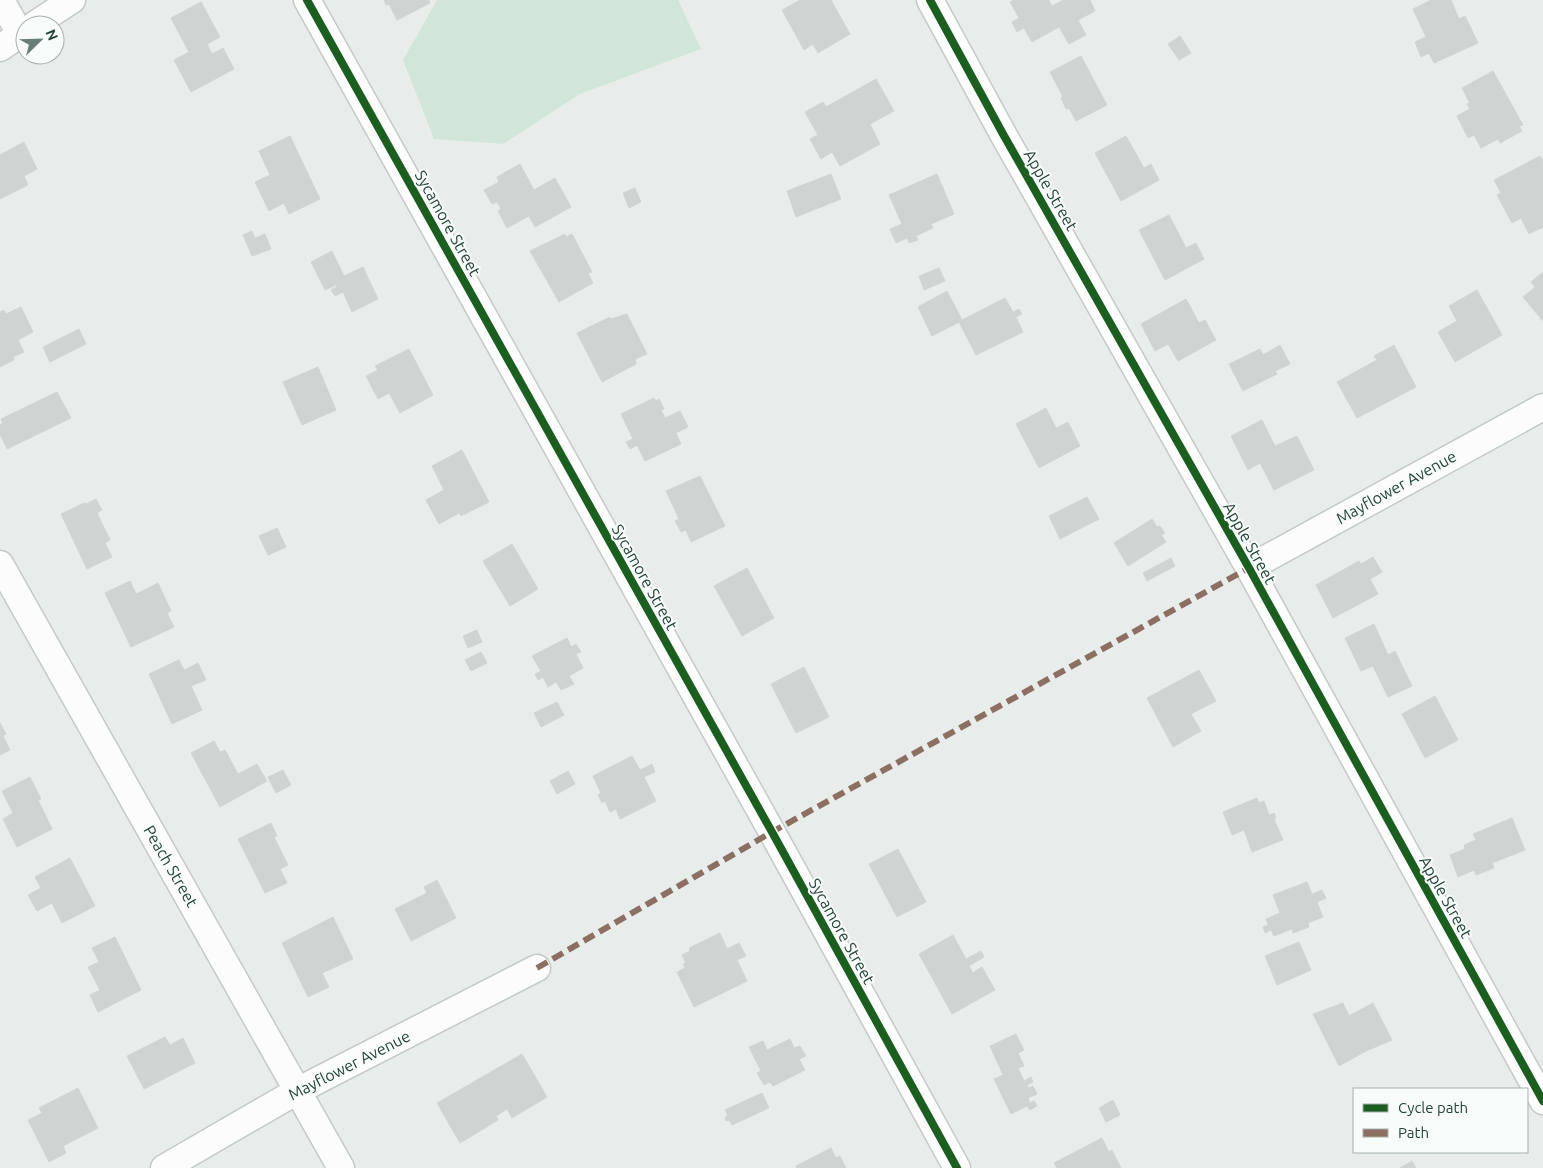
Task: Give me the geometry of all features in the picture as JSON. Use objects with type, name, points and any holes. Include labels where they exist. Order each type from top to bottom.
[{"type":"street","points":[[1,0],[15,26]]},
{"type":"street","points":[[50,15],[72,0]]},
{"type":"street","name":"Sycamore Street","points":[[307,0],[772,832],[957,1168]]},
{"type":"street","name":"Apple Street","points":[[930,0],[1008,143],[1249,568],[1543,1101]]},
{"type":"street","name":"Mayflower Avenue","points":[[1249,568],[1543,407]]},
{"type":"street","name":"Peach Street","points":[[0,564],[299,1090],[341,1168]]},
{"type":"street","name":"Mayflower Avenue","points":[[164,1168],[299,1090],[537,968]]},
{"type":"green space","points":[[437,0],[678,0],[701,49],[580,94],[503,144],[434,139],[403,60]]},
{"type":"building","points":[[384,0],[429,0],[430,3],[397,20],[389,4],[386,5]]},
{"type":"building","points":[[800,0],[831,0],[850,34],[818,53],[813,44],[804,50],[782,10]]},
{"type":"building","points":[[1014,0],[1049,0],[1052,6],[1063,0],[1090,0],[1095,11],[1078,20],[1086,35],[1069,44],[1059,27],[1032,42],[1024,28],[1017,32],[1012,22],[1019,18],[1010,2]]},
{"type":"building","points":[[1431,0],[1451,0],[1459,19],[1465,16],[1478,43],[1434,63],[1429,53],[1421,57],[1415,42],[1426,37],[1413,9]]},
{"type":"building","points":[[201,2],[220,37],[207,44],[212,54],[223,48],[234,69],[191,92],[174,60],[189,52],[171,18]]},
{"type":"building","points":[[1180,36],[1191,53],[1179,60],[1168,44]]},
{"type":"building","points":[[1081,56],[1107,105],[1076,121],[1069,108],[1066,109],[1061,98],[1063,97],[1050,72]]},
{"type":"building","points":[[1493,71],[1523,125],[1519,126],[1522,131],[1500,143],[1498,139],[1481,148],[1474,135],[1468,138],[1457,116],[1470,109],[1467,104],[1470,103],[1462,88]]},
{"type":"building","points":[[876,79],[894,111],[870,124],[880,144],[840,166],[832,152],[821,159],[810,139],[818,135],[805,112],[823,102],[826,107]]},
{"type":"building","points":[[290,136],[320,199],[289,214],[284,203],[269,211],[255,182],[270,175],[259,151]]},
{"type":"building","points":[[1126,136],[1144,168],[1151,164],[1159,180],[1121,201],[1095,153]]},
{"type":"building","points":[[24,142],[37,169],[24,176],[28,185],[0,199],[0,155]]},
{"type":"building","points":[[1540,156],[1543,161],[1543,227],[1529,234],[1521,218],[1512,223],[1497,195],[1501,193],[1494,180]]},
{"type":"building","points":[[520,164],[534,190],[555,178],[571,207],[535,227],[529,216],[507,228],[498,211],[501,209],[497,202],[492,204],[484,190],[499,182],[497,177]]},
{"type":"building","points":[[831,174],[841,199],[796,217],[787,191]]},
{"type":"building","points":[[937,174],[954,214],[931,224],[933,228],[916,236],[918,240],[909,243],[907,238],[896,243],[890,229],[902,224],[889,195]]},
{"type":"building","points":[[635,188],[641,202],[629,208],[623,193]]},
{"type":"building","points":[[1169,215],[1186,248],[1196,243],[1204,259],[1165,280],[1139,230]]},
{"type":"building","points":[[252,231],[255,238],[265,234],[271,249],[252,256],[243,235]]},
{"type":"building","points":[[565,234],[566,237],[572,234],[592,272],[588,273],[593,283],[559,302],[530,251]]},
{"type":"building","points":[[332,251],[344,276],[363,267],[378,299],[352,312],[343,292],[335,296],[331,290],[337,287],[336,285],[325,290],[311,262]]},
{"type":"building","points":[[939,268],[945,281],[924,290],[919,276]]},
{"type":"building","points":[[1543,272],[1542,320],[1523,297],[1535,287],[1531,282]]},
{"type":"building","points":[[1477,290],[1502,335],[1455,362],[1438,332],[1457,321],[1449,306]]},
{"type":"building","points":[[947,291],[962,320],[1005,298],[1013,312],[1019,309],[1022,314],[1016,317],[1023,332],[976,355],[959,322],[932,336],[918,307]]},
{"type":"building","points":[[1186,299],[1199,323],[1205,320],[1216,340],[1178,361],[1168,344],[1155,351],[1141,324]]},
{"type":"building","points":[[21,307],[33,332],[18,340],[24,352],[13,357],[14,360],[0,367],[0,312],[4,310],[6,314]]},
{"type":"building","points":[[627,314],[647,354],[635,359],[636,364],[602,382],[577,333],[610,317],[611,319]]},
{"type":"building","points":[[79,329],[86,344],[50,362],[43,347]]},
{"type":"building","points":[[1280,345],[1290,364],[1275,371],[1277,374],[1243,391],[1229,364],[1260,349],[1263,355]]},
{"type":"building","points":[[1394,345],[1416,387],[1357,418],[1337,382],[1377,360],[1374,356]]},
{"type":"building","points":[[409,349],[433,395],[400,413],[389,393],[378,399],[366,376],[378,370],[375,366]]},
{"type":"building","points":[[318,367],[336,410],[302,425],[283,382]]},
{"type":"building","points":[[57,392],[71,418],[7,449],[0,434],[0,425],[3,423],[1,419]]},
{"type":"building","points":[[654,398],[656,401],[659,399],[664,409],[661,410],[665,418],[680,411],[688,427],[676,433],[681,444],[645,461],[637,445],[630,449],[626,442],[633,439],[621,414]]},
{"type":"building","points":[[1046,408],[1056,428],[1068,422],[1080,446],[1039,468],[1016,424]]},
{"type":"building","points":[[1262,420],[1275,446],[1297,436],[1314,470],[1274,490],[1260,463],[1248,470],[1231,436]]},
{"type":"building","points":[[462,450],[489,502],[461,516],[459,513],[439,524],[426,500],[444,490],[432,466]]},
{"type":"building","points":[[700,476],[725,526],[691,542],[686,530],[681,532],[675,521],[679,519],[666,491]]},
{"type":"building","points":[[1087,497],[1099,519],[1060,539],[1049,516]]},
{"type":"building","points":[[96,499],[102,510],[97,513],[110,540],[105,543],[112,557],[87,569],[61,514]]},
{"type":"building","points":[[1152,519],[1157,527],[1160,526],[1165,533],[1161,535],[1166,542],[1128,566],[1114,543]]},
{"type":"building","points":[[277,528],[286,547],[268,555],[259,536]]},
{"type":"building","points":[[512,544],[538,589],[510,606],[483,561]]},
{"type":"building","points":[[1373,557],[1382,572],[1370,579],[1378,594],[1333,618],[1316,585],[1359,561],[1361,564]]},
{"type":"building","points":[[1171,558],[1175,566],[1147,581],[1143,573]]},
{"type":"building","points":[[747,568],[774,618],[742,636],[714,586]]},
{"type":"building","points":[[130,581],[136,594],[158,583],[171,611],[167,613],[174,627],[131,647],[105,593]]},
{"type":"building","points":[[1374,624],[1388,655],[1395,651],[1412,686],[1388,697],[1373,666],[1361,671],[1345,638]]},
{"type":"building","points":[[477,630],[482,642],[468,648],[463,636]]},
{"type":"building","points":[[567,638],[571,647],[576,644],[581,652],[576,654],[583,668],[569,676],[574,684],[561,690],[556,682],[548,687],[543,677],[538,680],[535,674],[541,671],[532,656]]},
{"type":"building","points":[[481,652],[487,663],[471,671],[465,660]]},
{"type":"building","points":[[179,660],[184,670],[198,663],[206,680],[191,686],[202,710],[172,724],[149,674]]},
{"type":"building","points":[[804,667],[829,717],[796,733],[771,684]]},
{"type":"building","points":[[1199,670],[1216,701],[1191,714],[1201,731],[1173,747],[1147,698]]},
{"type":"building","points":[[1435,696],[1458,740],[1425,758],[1402,714]]},
{"type":"building","points":[[557,702],[564,715],[541,727],[534,713]]},
{"type":"building","points":[[0,723],[6,734],[3,736],[10,750],[0,755]]},
{"type":"building","points":[[214,741],[220,752],[225,750],[238,774],[257,764],[267,781],[220,807],[191,753]]},
{"type":"building","points":[[632,756],[640,770],[652,764],[655,772],[644,777],[656,801],[620,819],[616,809],[610,812],[605,801],[602,803],[598,795],[601,793],[593,776]]},
{"type":"building","points":[[283,770],[291,785],[276,793],[268,777]]},
{"type":"building","points":[[568,771],[575,784],[557,794],[550,781]]},
{"type":"building","points":[[30,777],[41,799],[38,800],[52,829],[17,847],[3,819],[13,813],[2,791]]},
{"type":"building","points":[[1257,798],[1259,803],[1264,801],[1269,815],[1274,813],[1276,818],[1274,819],[1283,840],[1252,852],[1244,830],[1232,835],[1223,812]]},
{"type":"building","points":[[1512,818],[1525,850],[1492,863],[1494,868],[1476,875],[1474,870],[1458,877],[1450,855],[1465,849],[1464,845],[1476,840],[1473,834]]},
{"type":"building","points":[[271,823],[277,836],[274,837],[288,865],[280,869],[287,883],[265,893],[238,839]]},
{"type":"building","points":[[898,849],[926,902],[897,917],[869,864]]},
{"type":"building","points":[[70,858],[95,906],[62,923],[52,903],[37,911],[28,895],[41,888],[35,877]]},
{"type":"building","points":[[437,880],[456,918],[411,941],[395,909],[427,893],[424,887]]},
{"type":"building","points":[[1307,882],[1312,894],[1322,890],[1326,898],[1317,902],[1323,917],[1308,923],[1309,927],[1293,933],[1292,929],[1274,936],[1271,930],[1265,933],[1263,927],[1268,925],[1266,919],[1280,913],[1273,895]]},
{"type":"building","points":[[333,917],[353,959],[322,973],[329,987],[308,997],[282,943]]},
{"type":"building","points":[[720,933],[727,949],[739,943],[746,956],[737,960],[747,981],[694,1007],[677,972],[685,968],[683,964],[686,963],[682,955],[690,951],[689,948]]},
{"type":"building","points":[[953,935],[966,959],[981,951],[984,957],[969,966],[973,973],[982,967],[995,990],[952,1014],[919,954]]},
{"type":"building","points":[[115,937],[141,990],[98,1012],[90,995],[100,990],[88,967],[99,962],[92,948]]},
{"type":"building","points":[[1299,942],[1311,970],[1277,985],[1265,956]]},
{"type":"building","points":[[1343,1003],[1349,1016],[1373,1003],[1392,1040],[1366,1051],[1339,1066],[1313,1014]]},
{"type":"building","points":[[1016,1034],[1024,1050],[1018,1053],[1024,1066],[1018,1068],[1024,1081],[1031,1077],[1033,1082],[1027,1085],[1029,1088],[1033,1086],[1037,1094],[1028,1098],[1030,1103],[1034,1101],[1037,1106],[1030,1110],[1027,1106],[1011,1114],[994,1079],[1003,1075],[990,1046]]},
{"type":"building","points":[[165,1037],[170,1045],[183,1038],[195,1063],[144,1089],[127,1056]]},
{"type":"building","points":[[790,1039],[794,1048],[800,1046],[806,1056],[799,1059],[805,1070],[773,1086],[770,1082],[764,1085],[757,1073],[761,1071],[749,1047],[763,1041],[767,1050]]},
{"type":"building","points":[[522,1054],[547,1097],[512,1118],[507,1109],[496,1116],[498,1120],[460,1143],[437,1103]]},
{"type":"building","points":[[78,1088],[98,1128],[63,1146],[66,1153],[49,1162],[28,1120],[42,1113],[39,1108]]},
{"type":"building","points":[[762,1093],[769,1108],[732,1125],[729,1120],[726,1121],[725,1117],[728,1116],[725,1110]]},
{"type":"building","points":[[1113,1100],[1120,1115],[1106,1122],[1099,1108]]},
{"type":"building","points":[[1102,1138],[1109,1152],[1112,1150],[1121,1168],[1057,1168],[1054,1163]]},
{"type":"building","points":[[831,1148],[836,1158],[840,1156],[846,1168],[797,1168],[796,1166]]},
{"type":"building","points":[[1412,1161],[1416,1168],[1400,1168]]},
{"type":"marked path","points":[[537,968],[772,832],[1249,568]]},
{"type":"cycle path","points":[[307,0],[772,832],[957,1168]]},
{"type":"cycle path","points":[[930,0],[1003,134],[1249,568],[1543,1101]]}]
